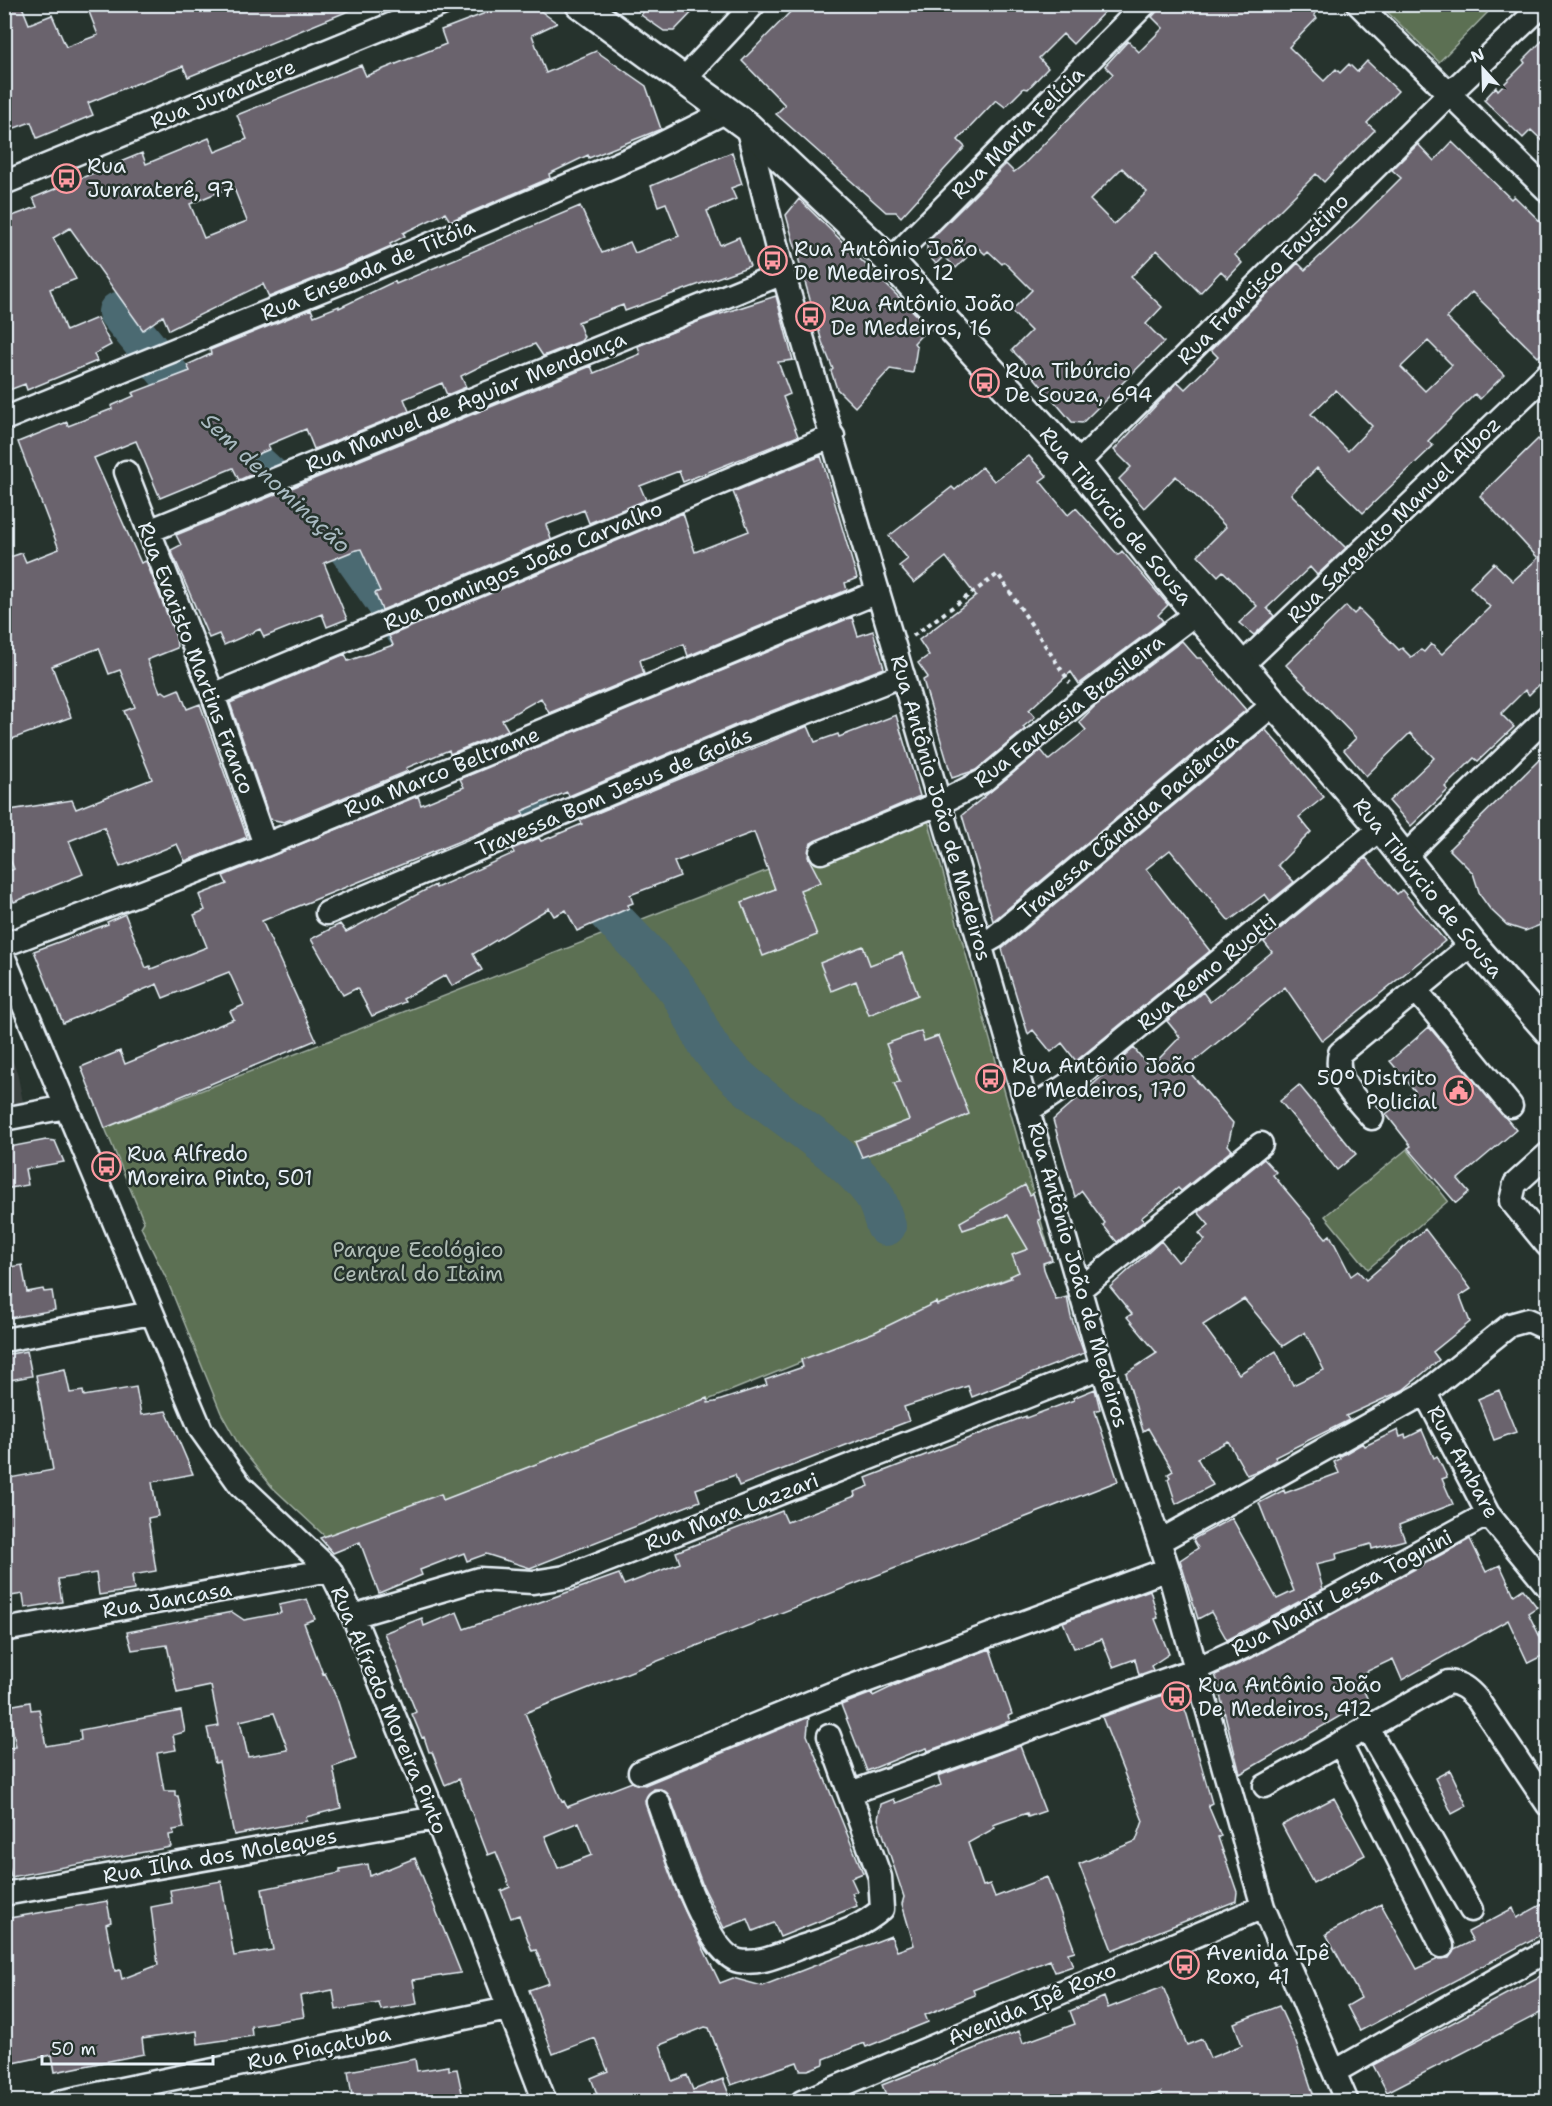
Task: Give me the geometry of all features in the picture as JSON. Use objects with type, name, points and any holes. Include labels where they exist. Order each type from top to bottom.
[{"type":"main road","name":"Rua Tibúrcio de Sousa","points":[[580,4],[737,119],[890,261],[1077,464],[1196,613],[1381,828],[1472,944],[1548,1030]]},
{"type":"street","name":"Rua Juraratere","points":[[4,183],[442,4]]},
{"type":"street","points":[[683,80],[754,4]]},
{"type":"street","name":"Rua Maria Felícia","points":[[890,261],[1145,4]]},
{"type":"street","points":[[1358,4],[1546,186]]},
{"type":"street","name":"Rua Francisco Faustino","points":[[1077,464],[1449,94],[1544,4]]},
{"type":"street","name":"Rua Antônio João de Medeiros","points":[[737,119],[903,675],[1102,1367],[1160,1541],[1263,1908],[1336,2071],[1347,2102]]},
{"type":"street","name":"Rua Enseada de Titóia","points":[[4,419],[349,279],[641,154],[737,119]]},
{"type":"street","name":"Rua Manuel de Aguiar Mendonça","points":[[149,531],[783,273]]},
{"type":"street","name":"Rua Sargento Manuel Alboz","points":[[1241,666],[1548,373]]},
{"type":"street","name":"Rua Domingos João Carvalho","points":[[213,695],[833,436]]},
{"type":"street","name":"Rua Evaristo Martins Franco","points":[[126,472],[213,695],[265,845]]},
{"type":"street","name":"Rua Marco Beltrame","points":[[4,945],[265,845],[878,592]]},
{"type":"street","name":"Rua Fantasia Brasileira","points":[[822,852],[940,804],[983,781],[1082,700],[1196,613]]},
{"type":"street","name":"Travessa Bom Jesus de Goiás","points":[[327,913],[746,736],[903,675]]},
{"type":"street","name":"Travessa Cãndida Paciência","points":[[981,945],[1004,929],[1274,704]]},
{"type":"street","points":[[1404,857],[1548,716]]},
{"type":"street","name":"Rua Remo Ruotti","points":[[1029,1110],[1070,1083],[1381,828]]},
{"type":"street","points":[[1372,1118],[1348,1089],[1337,1071],[1340,1053],[1472,944]]},
{"type":"street","name":"Rua Alfredo Moreira Pinto","points":[[4,958],[201,1430],[240,1485],[330,1570],[353,1616],[435,1818],[545,2102]]},
{"type":"street","points":[[1416,990],[1511,1106]]},
{"type":"street","points":[[4,1119],[66,1107]]},
{"type":"street","points":[[1080,1289],[1261,1144]]},
{"type":"street","points":[[1547,1245],[1510,1201],[1515,1184],[1548,1154]]},
{"type":"street","points":[[4,1340],[152,1313]]},
{"type":"street","points":[[1160,1541],[1425,1393],[1510,1325],[1528,1320],[1548,1329]]},
{"type":"street","name":"Rua Mara Lazzari","points":[[353,1616],[479,1579],[534,1582],[566,1578],[1102,1367]]},
{"type":"street","name":"Rua Ambare","points":[[1425,1393],[1488,1514],[1548,1587]]},
{"type":"street","name":"Rua Nadir Lessa Tognini","points":[[850,1793],[1196,1669],[1255,1641],[1488,1514]]},
{"type":"street","points":[[640,1772],[831,1694],[1168,1569]]},
{"type":"street","name":"Rua Jancasa","points":[[4,1630],[330,1570]]},
{"type":"street","points":[[1233,1804],[1448,1682],[1457,1682],[1477,1699],[1548,1805]]},
{"type":"street","points":[[1367,1727],[1471,1910]]},
{"type":"street","points":[[658,1802],[706,1929],[721,1951],[737,1961],[758,1962],[867,1923],[882,1909],[880,1877],[829,1736]]},
{"type":"street","points":[[1340,1743],[1442,1946]]},
{"type":"street","name":"Rua Ilha dos Moleques","points":[[4,1894],[435,1818]]},
{"type":"street","name":"Avenida Ipê Roxo","points":[[802,2102],[1263,1908]]},
{"type":"street","points":[[1336,2071],[1548,1950]]},
{"type":"street","name":"Rua Piaçatuba","points":[[59,2102],[508,2009]]},
{"type":"path","points":[[895,649],[998,574],[1082,700]]},
{"type":"shaded area","points":[[4,1041],[17,1072],[23,1102],[5,1106]]},
{"type":"green space","points":[[1380,5],[1495,5],[1439,62]]},
{"type":"green space","name":"Parque Ecológico Central do Itaim","points":[[925,809],[1052,1260],[347,1547],[328,1539],[272,1487],[240,1447],[221,1413],[167,1280],[141,1227],[144,1222],[105,1128]]},
{"type":"green space","points":[[1407,1149],[1448,1201],[1368,1269],[1325,1216]]},
{"type":"building","points":[[4,4],[21,4],[29,24],[52,15],[66,47],[98,35],[86,4],[363,5],[188,77],[183,66],[88,103],[93,115],[37,138],[31,122],[4,132]]},
{"type":"building","points":[[509,4],[531,4],[557,23],[532,35],[546,73],[596,51],[646,86],[661,129],[589,158],[588,155],[549,174],[550,178],[450,221],[445,213],[403,233],[405,236],[390,244],[391,246],[348,265],[269,297],[263,284],[169,330],[163,316],[143,330],[70,228],[53,238],[76,279],[50,289],[66,331],[97,318],[111,345],[94,354],[97,361],[27,390],[25,384],[4,392],[4,219],[37,207],[33,198],[142,153],[146,164],[209,138],[215,152],[247,139],[237,115],[361,65],[366,76],[446,44],[441,30]],"holes":[[[233,186],[247,221],[204,238],[190,204]]]},
{"type":"building","points":[[649,4],[700,4],[674,31],[664,31],[641,15]]},
{"type":"building","points":[[798,4],[1112,4],[1073,44],[1063,34],[1039,58],[1048,68],[1028,89],[1024,88],[1005,107],[996,100],[958,140],[965,147],[901,217],[896,212],[886,212],[776,114],[785,105],[742,61]]},
{"type":"building","points":[[1164,4],[1324,4],[1314,15],[1317,18],[1289,47],[1324,81],[1336,69],[1340,73],[1349,64],[1357,72],[1367,61],[1398,91],[1367,123],[1375,130],[1324,182],[1316,174],[1235,255],[1242,263],[1228,278],[1221,271],[1200,293],[1157,250],[1131,277],[1162,307],[1146,324],[1164,342],[1082,423],[1072,422],[1032,375],[1034,373],[1012,350],[1031,331],[1011,311],[1032,290],[1004,262],[1002,264],[988,251],[985,254],[977,247],[956,268],[944,256],[936,264],[927,254],[927,243],[1006,164],[1014,172],[1023,165],[1113,74],[1105,66],[1128,41],[1139,52],[1163,28],[1152,17]],"holes":[[[1122,168],[1147,192],[1114,224],[1090,200]]]},
{"type":"building","points":[[1548,35],[1548,146],[1531,130],[1523,138],[1484,100],[1496,87],[1498,90],[1525,63],[1523,60]]},
{"type":"building","points":[[1452,142],[1511,199],[1514,196],[1548,229],[1548,348],[1538,357],[1472,292],[1447,318],[1504,375],[1480,399],[1475,394],[1428,441],[1433,446],[1363,513],[1317,468],[1291,494],[1346,548],[1317,575],[1310,567],[1267,608],[1274,616],[1254,635],[1239,623],[1257,606],[1223,571],[1218,576],[1198,555],[1226,527],[1176,476],[1144,508],[1119,479],[1131,467],[1114,450],[1178,382],[1185,389],[1218,357],[1211,350],[1298,263],[1305,270],[1401,178],[1392,170],[1418,144],[1434,161]],"holes":[[[1428,341],[1452,365],[1425,391],[1401,367]],[[1336,390],[1372,426],[1348,451],[1311,414]]]},
{"type":"building","points":[[732,152],[742,184],[731,188],[736,199],[707,211],[720,245],[739,237],[750,266],[625,311],[623,305],[578,322],[584,337],[581,341],[543,356],[535,344],[461,376],[466,387],[447,395],[442,383],[404,399],[409,411],[314,449],[306,429],[268,445],[270,449],[251,457],[257,472],[239,480],[233,468],[160,498],[136,441],[94,458],[141,563],[146,561],[176,637],[177,648],[147,660],[160,692],[167,694],[179,689],[187,709],[200,704],[247,837],[185,861],[177,844],[120,867],[104,827],[69,841],[83,874],[14,902],[4,880],[4,873],[14,869],[4,845],[4,811],[72,800],[76,809],[152,779],[124,711],[135,707],[120,670],[109,674],[99,648],[52,666],[71,717],[4,742],[4,559],[22,553],[26,562],[59,549],[18,442],[67,422],[68,426],[112,409],[111,406],[134,396],[132,393],[190,371],[187,365],[211,354],[210,350],[311,309],[314,316],[339,306],[339,308],[395,281],[396,284],[580,206],[602,253],[630,242],[635,253],[679,236],[666,203],[658,206],[651,186]]},
{"type":"building","points":[[799,199],[929,327],[914,343],[917,347],[913,373],[890,369],[855,407],[837,389],[786,215]]},
{"type":"building","points":[[776,296],[793,360],[778,362],[790,394],[783,397],[798,436],[683,482],[679,471],[640,486],[646,500],[589,523],[584,510],[546,525],[551,539],[382,610],[375,593],[380,591],[361,549],[356,550],[324,563],[347,619],[327,627],[322,614],[264,637],[260,629],[224,645],[219,634],[209,638],[171,550],[181,545],[176,535],[591,366],[594,373],[640,354],[638,346],[702,320]]},
{"type":"building","points":[[1538,439],[1548,448],[1548,676],[1529,695],[1525,690],[1501,714],[1514,727],[1478,761],[1474,758],[1445,787],[1448,790],[1411,826],[1389,801],[1434,758],[1410,733],[1366,776],[1344,750],[1356,738],[1286,665],[1346,606],[1354,614],[1359,609],[1399,650],[1402,648],[1411,657],[1421,650],[1424,652],[1431,644],[1442,654],[1490,607],[1470,587],[1494,563],[1513,581],[1538,558],[1480,496]]},
{"type":"building","points":[[821,456],[857,578],[845,583],[847,590],[688,656],[684,644],[640,660],[644,674],[549,713],[541,698],[502,720],[508,730],[450,754],[449,750],[406,768],[408,771],[284,822],[270,819],[230,703],[345,654],[348,661],[393,645],[389,636],[683,513],[695,552],[749,531],[733,492]]},
{"type":"building","points":[[1029,456],[1047,476],[1040,481],[1068,515],[1076,508],[1118,555],[1122,551],[1168,605],[1158,615],[1163,621],[1079,684],[1071,672],[1029,710],[1035,717],[1023,727],[1025,729],[976,770],[952,778],[923,680],[928,677],[918,663],[929,655],[919,640],[976,596],[946,557],[914,583],[899,566],[908,559],[889,536],[952,487],[955,490],[982,467],[994,481]]},
{"type":"building","points":[[852,617],[858,636],[873,631],[884,668],[740,723],[569,796],[567,792],[522,811],[524,815],[262,921],[316,1040],[105,1128],[81,1067],[120,1051],[125,1064],[234,1019],[230,1011],[244,1005],[229,972],[163,998],[157,984],[63,1023],[34,951],[108,924],[107,922],[125,914],[146,968],[150,966],[151,969],[207,947],[194,915],[205,910],[199,895],[227,884],[223,876],[418,796],[421,805],[464,787],[460,779]]},
{"type":"building","points":[[1182,641],[1197,658],[1201,658],[1246,710],[993,921],[962,815],[1041,750],[1049,760],[1086,730],[1079,722],[1094,707]]},
{"type":"building","points":[[896,715],[920,796],[811,843],[808,857],[821,882],[800,890],[817,935],[763,956],[742,902],[775,889],[754,832],[674,862],[680,876],[630,895],[633,903],[628,905],[629,908],[577,931],[566,910],[554,916],[549,908],[473,954],[482,970],[452,986],[446,975],[403,999],[405,1002],[372,1016],[357,988],[343,995],[311,939],[340,924],[346,932],[435,885],[436,888],[514,853],[512,849],[539,838],[541,841],[544,840],[582,824],[580,820],[808,726],[815,742],[838,734],[839,737]]},
{"type":"building","points":[[1265,729],[1324,797],[1299,817],[1311,832],[1278,865],[1294,882],[1270,901],[1265,894],[1229,921],[1170,850],[1146,869],[1210,951],[1076,1061],[1062,1043],[1051,1052],[1033,1030],[1028,1034],[1002,949]]},
{"type":"building","points":[[1548,751],[1548,922],[1525,931],[1507,925],[1490,909],[1480,895],[1473,873],[1449,849]]},
{"type":"building","points":[[1366,858],[1397,894],[1402,890],[1445,941],[1322,1041],[1285,987],[1186,1068],[1233,1123],[1228,1145],[1232,1150],[1181,1191],[1178,1188],[1141,1218],[1144,1221],[1117,1242],[1103,1225],[1105,1223],[1082,1191],[1075,1197],[1053,1120],[1134,1048],[1150,1068],[1180,1037],[1167,1021],[1203,992],[1210,1002],[1272,952],[1264,942]]},
{"type":"building","points":[[863,946],[870,965],[902,953],[918,995],[869,1015],[856,981],[831,991],[820,963]]},
{"type":"building","points":[[1429,1027],[1516,1130],[1458,1179],[1469,1192],[1456,1203],[1408,1148],[1411,1146],[1386,1114],[1415,1091],[1390,1061]]},
{"type":"building","points":[[921,1031],[924,1041],[938,1036],[969,1114],[916,1138],[862,1157],[855,1141],[909,1120],[894,1083],[900,1082],[886,1044]]},
{"type":"building","points":[[1299,1085],[1356,1154],[1337,1170],[1280,1101]]},
{"type":"building","points":[[46,1140],[55,1141],[64,1162],[25,1169],[28,1185],[4,1189],[4,1148]]},
{"type":"building","points":[[1264,1159],[1276,1172],[1273,1175],[1326,1238],[1330,1235],[1351,1276],[1358,1271],[1366,1280],[1425,1229],[1471,1289],[1460,1296],[1470,1322],[1433,1352],[1439,1360],[1403,1390],[1346,1416],[1349,1420],[1275,1457],[1277,1460],[1262,1469],[1247,1475],[1228,1441],[1197,1458],[1213,1485],[1176,1504],[1168,1479],[1170,1477],[1168,1474],[1173,1471],[1148,1428],[1143,1431],[1126,1373],[1157,1353],[1127,1317],[1132,1314],[1110,1287],[1161,1241],[1178,1262],[1205,1240],[1199,1233],[1209,1225],[1198,1212]],"holes":[[[1244,1299],[1283,1346],[1305,1332],[1324,1370],[1293,1385],[1276,1351],[1239,1374],[1203,1325]]]},
{"type":"building","points":[[1025,1185],[1030,1195],[1033,1193],[1041,1219],[1038,1220],[1052,1260],[1043,1263],[1044,1269],[1056,1300],[1067,1297],[1071,1317],[1084,1353],[972,1397],[968,1386],[904,1407],[909,1421],[739,1486],[735,1475],[696,1489],[700,1501],[530,1568],[486,1554],[467,1561],[464,1553],[420,1570],[422,1575],[379,1593],[360,1542],[333,1553],[320,1538],[441,1494],[443,1500],[707,1398],[708,1403],[715,1402],[767,1385],[765,1380],[803,1367],[801,1360],[875,1332],[936,1302],[937,1305],[1011,1278],[1010,1276],[1019,1272],[1012,1255],[1028,1249],[1008,1215],[963,1230],[960,1222]]},
{"type":"building","points":[[22,1265],[27,1292],[43,1289],[44,1292],[52,1291],[55,1310],[4,1319],[4,1268]]},
{"type":"building","points":[[27,1351],[32,1376],[4,1381],[4,1355]]},
{"type":"building","points":[[65,1369],[70,1393],[83,1391],[84,1396],[136,1387],[141,1415],[166,1411],[193,1474],[152,1482],[158,1516],[148,1518],[156,1571],[132,1575],[134,1590],[99,1595],[96,1573],[58,1579],[62,1602],[25,1608],[23,1594],[4,1597],[4,1479],[53,1470],[36,1375]]},
{"type":"building","points":[[1095,1389],[1100,1409],[1095,1411],[1118,1481],[525,1713],[562,1802],[564,1801],[567,1807],[632,1782],[645,1785],[809,1717],[807,1735],[863,1873],[851,1878],[857,1891],[852,1893],[857,1906],[780,1937],[774,1923],[753,1931],[748,1919],[724,1928],[703,1886],[670,1797],[661,1789],[654,1789],[645,1800],[678,1896],[720,1983],[733,1978],[762,1986],[891,1936],[897,1951],[914,1945],[902,1904],[904,1897],[878,1819],[881,1804],[894,1799],[896,1803],[941,1785],[938,1776],[1020,1746],[1045,1811],[1028,1817],[1027,1813],[993,1825],[995,1828],[968,1843],[983,1886],[990,1884],[995,1897],[1047,1877],[1075,1951],[1068,1953],[1073,1966],[1055,1972],[1050,1960],[973,1990],[975,1995],[925,2015],[928,2022],[866,2047],[864,2043],[824,2059],[824,2064],[808,2070],[800,2070],[797,2062],[731,2085],[709,2028],[705,2027],[660,2045],[672,2081],[687,2075],[693,2090],[723,2079],[732,2102],[600,2102],[591,2078],[608,2071],[595,2038],[553,2054],[529,1990],[549,1983],[536,1950],[532,1951],[519,1915],[511,1918],[501,1891],[510,1887],[496,1852],[488,1855],[459,1779],[445,1785],[432,1752],[429,1752],[424,1737],[422,1738],[412,1714],[416,1712],[384,1633],[422,1618],[424,1626],[457,1612],[464,1629],[619,1574],[624,1585],[680,1563],[676,1552],[782,1511],[787,1522],[855,1496],[854,1492],[869,1486],[866,1478],[1026,1416],[1026,1418],[1074,1400],[1073,1398]],"holes":[[[579,1822],[592,1855],[558,1868],[545,1836]]]},
{"type":"building","points":[[1499,1390],[1516,1432],[1494,1440],[1478,1399]]},
{"type":"building","points":[[1398,1430],[1400,1437],[1405,1435],[1406,1438],[1422,1430],[1434,1458],[1437,1456],[1447,1477],[1442,1479],[1453,1504],[1399,1525],[1405,1540],[1372,1549],[1371,1544],[1336,1554],[1337,1559],[1316,1564],[1323,1589],[1227,1640],[1211,1612],[1198,1619],[1180,1560],[1198,1548],[1193,1539],[1232,1518],[1277,1599],[1294,1591],[1259,1503],[1284,1490],[1285,1493],[1339,1473],[1334,1462],[1340,1459],[1339,1457],[1363,1443],[1365,1446]]},
{"type":"building","points":[[1470,1539],[1486,1572],[1500,1565],[1514,1595],[1523,1589],[1537,1607],[1528,1613],[1548,1653],[1528,1663],[1508,1620],[1402,1680],[1393,1659],[1357,1676],[1368,1700],[1240,1774],[1220,1695],[1222,1693],[1215,1675],[1250,1659]]},
{"type":"building","points":[[1150,1590],[1158,1618],[1155,1619],[1169,1654],[1151,1666],[1153,1670],[1139,1675],[1135,1659],[1113,1667],[1102,1639],[1074,1648],[1063,1622]]},
{"type":"building","points":[[307,1599],[315,1619],[304,1623],[323,1674],[325,1673],[337,1699],[356,1759],[333,1767],[341,1808],[306,1817],[307,1821],[234,1835],[219,1762],[215,1763],[207,1728],[219,1726],[211,1686],[177,1693],[167,1645],[132,1650],[127,1632],[232,1612],[244,1620],[281,1613],[279,1605]],"holes":[[[274,1713],[288,1750],[248,1757],[240,1721]]]},
{"type":"building","points":[[990,1649],[1012,1714],[1008,1716],[1010,1721],[928,1751],[927,1748],[909,1754],[867,1771],[841,1705],[872,1693],[873,1696],[904,1681]]},
{"type":"building","points":[[1163,1695],[1165,1700],[1180,1697],[1187,1715],[1212,1803],[1208,1805],[1221,1836],[1218,1837],[1237,1892],[1236,1901],[1112,1950],[1079,1864],[1136,1841],[1143,1821],[1102,1717]]},
{"type":"building","points":[[30,1702],[31,1710],[39,1709],[46,1746],[81,1740],[80,1730],[181,1711],[185,1732],[173,1735],[176,1750],[157,1753],[164,1791],[175,1791],[175,1796],[178,1796],[184,1828],[173,1830],[174,1834],[169,1835],[171,1847],[11,1877],[8,1865],[4,1866],[4,1749],[16,1747],[8,1706]]},
{"type":"building","points":[[1450,1770],[1467,1806],[1452,1814],[1435,1778]]},
{"type":"building","points":[[1334,1798],[1365,1855],[1313,1883],[1282,1825]]},
{"type":"building","points":[[415,1858],[461,1973],[413,1980],[417,2004],[381,2010],[379,2003],[336,2010],[333,1990],[300,1996],[304,2017],[251,2026],[252,2036],[198,2044],[197,2031],[142,2039],[144,2054],[55,2072],[52,2055],[4,2065],[4,1919],[107,1901],[111,1922],[106,1924],[115,1971],[120,1970],[122,1979],[158,1965],[151,1907],[172,1903],[170,1890],[221,1881],[234,1956],[273,1950],[262,1889],[340,1873],[340,1869],[368,1864],[370,1876]]},
{"type":"building","points":[[1548,1901],[1548,1931],[1360,2031],[1347,2006],[1361,1998],[1326,1934],[1381,1904],[1417,1969],[1438,1959],[1449,1958],[1454,1950],[1473,1941],[1468,1932],[1513,1908],[1517,1918]]},
{"type":"building","points":[[1548,1972],[1548,2009],[1387,2092],[1373,2065]]},
{"type":"building","points":[[1163,1987],[1187,2045],[1202,2039],[1210,2058],[1242,2045],[1234,2023],[1279,2006],[1296,2043],[1316,2102],[1164,2102],[1161,2092],[1136,2102],[889,2102],[882,2085],[1019,2031],[1023,2043],[1075,2024],[1070,2011],[1104,1997],[1108,2008]]},
{"type":"building","points":[[415,2059],[417,2071],[449,2066],[449,2070],[457,2069],[464,2102],[353,2102],[348,2071]]},
{"type":"waterway","name":"Sem denominação","points":[[118,312],[198,410],[348,548],[530,808]]},
{"type":"waterway","points":[[575,873],[599,904],[653,960],[678,990],[714,1053],[751,1090],[816,1139],[855,1173],[872,1192],[886,1226]]},
{"type":"place","name":"Rua Juraraterê, 97","points":[[66,178]]},
{"type":"place","name":"Rua Antônio João De Medeiros, 12","points":[[773,261]]},
{"type":"place","name":"Rua Antônio João De Medeiros, 16","points":[[810,316]]},
{"type":"place","name":"Rua Tibúrcio De Souza, 694","points":[[984,383]]},
{"type":"place","name":"Rua Antônio João De Medeiros, 170","points":[[991,1078]]},
{"type":"place","name":"50º Distrito Policial","points":[[1458,1090]]},
{"type":"place","name":"Rua Alfredo Moreira Pinto, 501","points":[[106,1166]]},
{"type":"place","name":"Rua Antônio João De Medeiros, 412","points":[[1177,1697]]},
{"type":"place","name":"Avenida Ipê Roxo, 41","points":[[1185,1965]]}]
